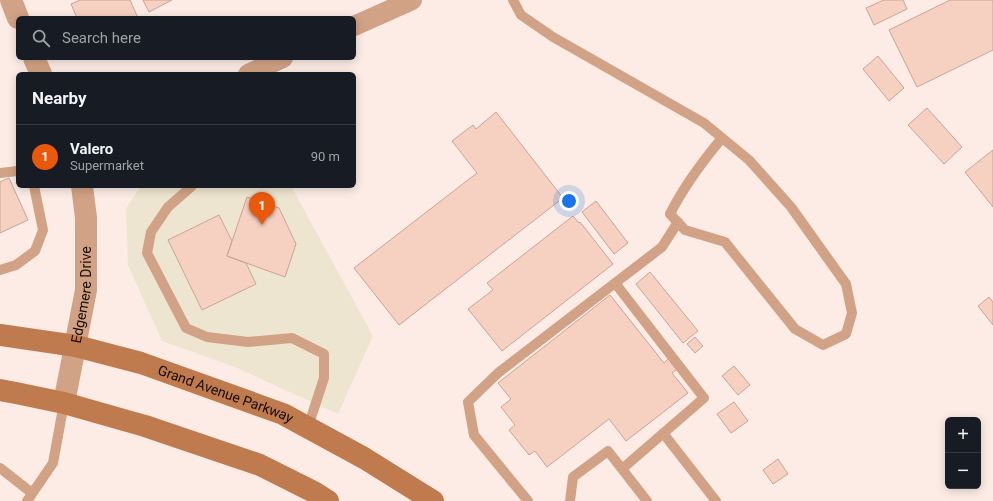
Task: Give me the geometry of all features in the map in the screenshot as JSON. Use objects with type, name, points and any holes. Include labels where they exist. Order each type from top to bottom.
[{"type":"main road","name":"Grand Avenue Parkway","points":[[0,335],[76,346],[142,363],[283,414],[364,458],[433,501]]},
{"type":"main road","points":[[0,390],[16,392],[64,403],[145,426],[260,465],[314,492],[328,501]]},
{"type":"street","points":[[11,0],[17,16]]},
{"type":"street","points":[[356,25],[412,0]]},
{"type":"street","points":[[35,60],[40,72]]},
{"type":"street","points":[[252,72],[279,60]]},
{"type":"street","name":"Edgemere Drive","points":[[64,403],[86,290],[86,218],[82,188]]},
{"type":"lane","points":[[513,0],[521,15],[553,37],[704,123],[722,138],[748,160],[791,207],[846,284],[852,314],[846,334],[823,345],[795,329],[726,242],[685,230],[670,214],[679,196],[722,138]]},
{"type":"lane","points":[[0,173],[16,171]]},
{"type":"lane","points":[[0,270],[16,264],[36,251],[43,230],[35,188]]},
{"type":"lane","points":[[190,188],[168,207],[150,232],[147,253],[186,328],[207,337],[248,342],[292,338],[324,354],[324,378],[308,427]]},
{"type":"lane","points":[[528,501],[474,435],[468,402],[498,373],[662,247],[678,222]]},
{"type":"lane","points":[[615,283],[704,398],[622,469]]},
{"type":"lane","points":[[0,468],[30,497],[53,463],[64,403]]},
{"type":"lane","points":[[663,433],[716,501]]},
{"type":"lane","points":[[570,501],[573,477],[608,452],[647,501]]},
{"type":"shaded area","points":[[140,188],[292,188],[373,336],[338,414],[235,367],[162,341],[128,265],[126,208]]},
{"type":"building","points":[[80,0],[130,0],[137,16],[76,16],[71,4]]},
{"type":"building","points":[[143,0],[172,0],[149,12]]},
{"type":"building","points":[[884,0],[903,0],[907,9],[874,25],[866,8]]},
{"type":"building","points":[[950,0],[993,0],[993,50],[917,87],[889,30]]},
{"type":"building","points":[[878,56],[904,88],[889,101],[863,69]]},
{"type":"building","points":[[927,108],[962,147],[944,164],[908,125]]},
{"type":"building","points":[[496,112],[563,198],[399,325],[354,268],[477,173],[452,141],[473,125],[476,129]]},
{"type":"building","points":[[993,150],[993,207],[965,172]]},
{"type":"building","points":[[9,178],[28,220],[0,233],[0,182]]},
{"type":"building","points":[[247,197],[279,208],[296,244],[285,277],[227,256]]},
{"type":"building","points":[[596,201],[628,243],[614,254],[582,212]]},
{"type":"building","points":[[219,215],[232,241],[227,256],[246,263],[256,284],[202,310],[168,240]]},
{"type":"building","points":[[573,216],[579,223],[580,222],[613,264],[502,351],[468,309],[493,290],[487,283]]},
{"type":"building","points":[[650,272],[698,331],[683,343],[636,284]]},
{"type":"building","points":[[610,295],[664,363],[670,357],[679,368],[672,373],[688,393],[626,441],[609,419],[547,467],[535,451],[529,455],[509,430],[515,425],[501,407],[511,399],[498,383]]},
{"type":"building","points":[[989,297],[993,302],[993,325],[978,306]]},
{"type":"building","points":[[695,337],[703,346],[695,353],[687,344]]},
{"type":"building","points":[[734,366],[750,385],[738,395],[722,376]]},
{"type":"building","points":[[734,402],[748,421],[731,433],[717,414]]},
{"type":"building","points":[[778,459],[788,474],[773,484],[763,470]]},
{"type":"place","name":"Valero","points":[[262,225]]}]
